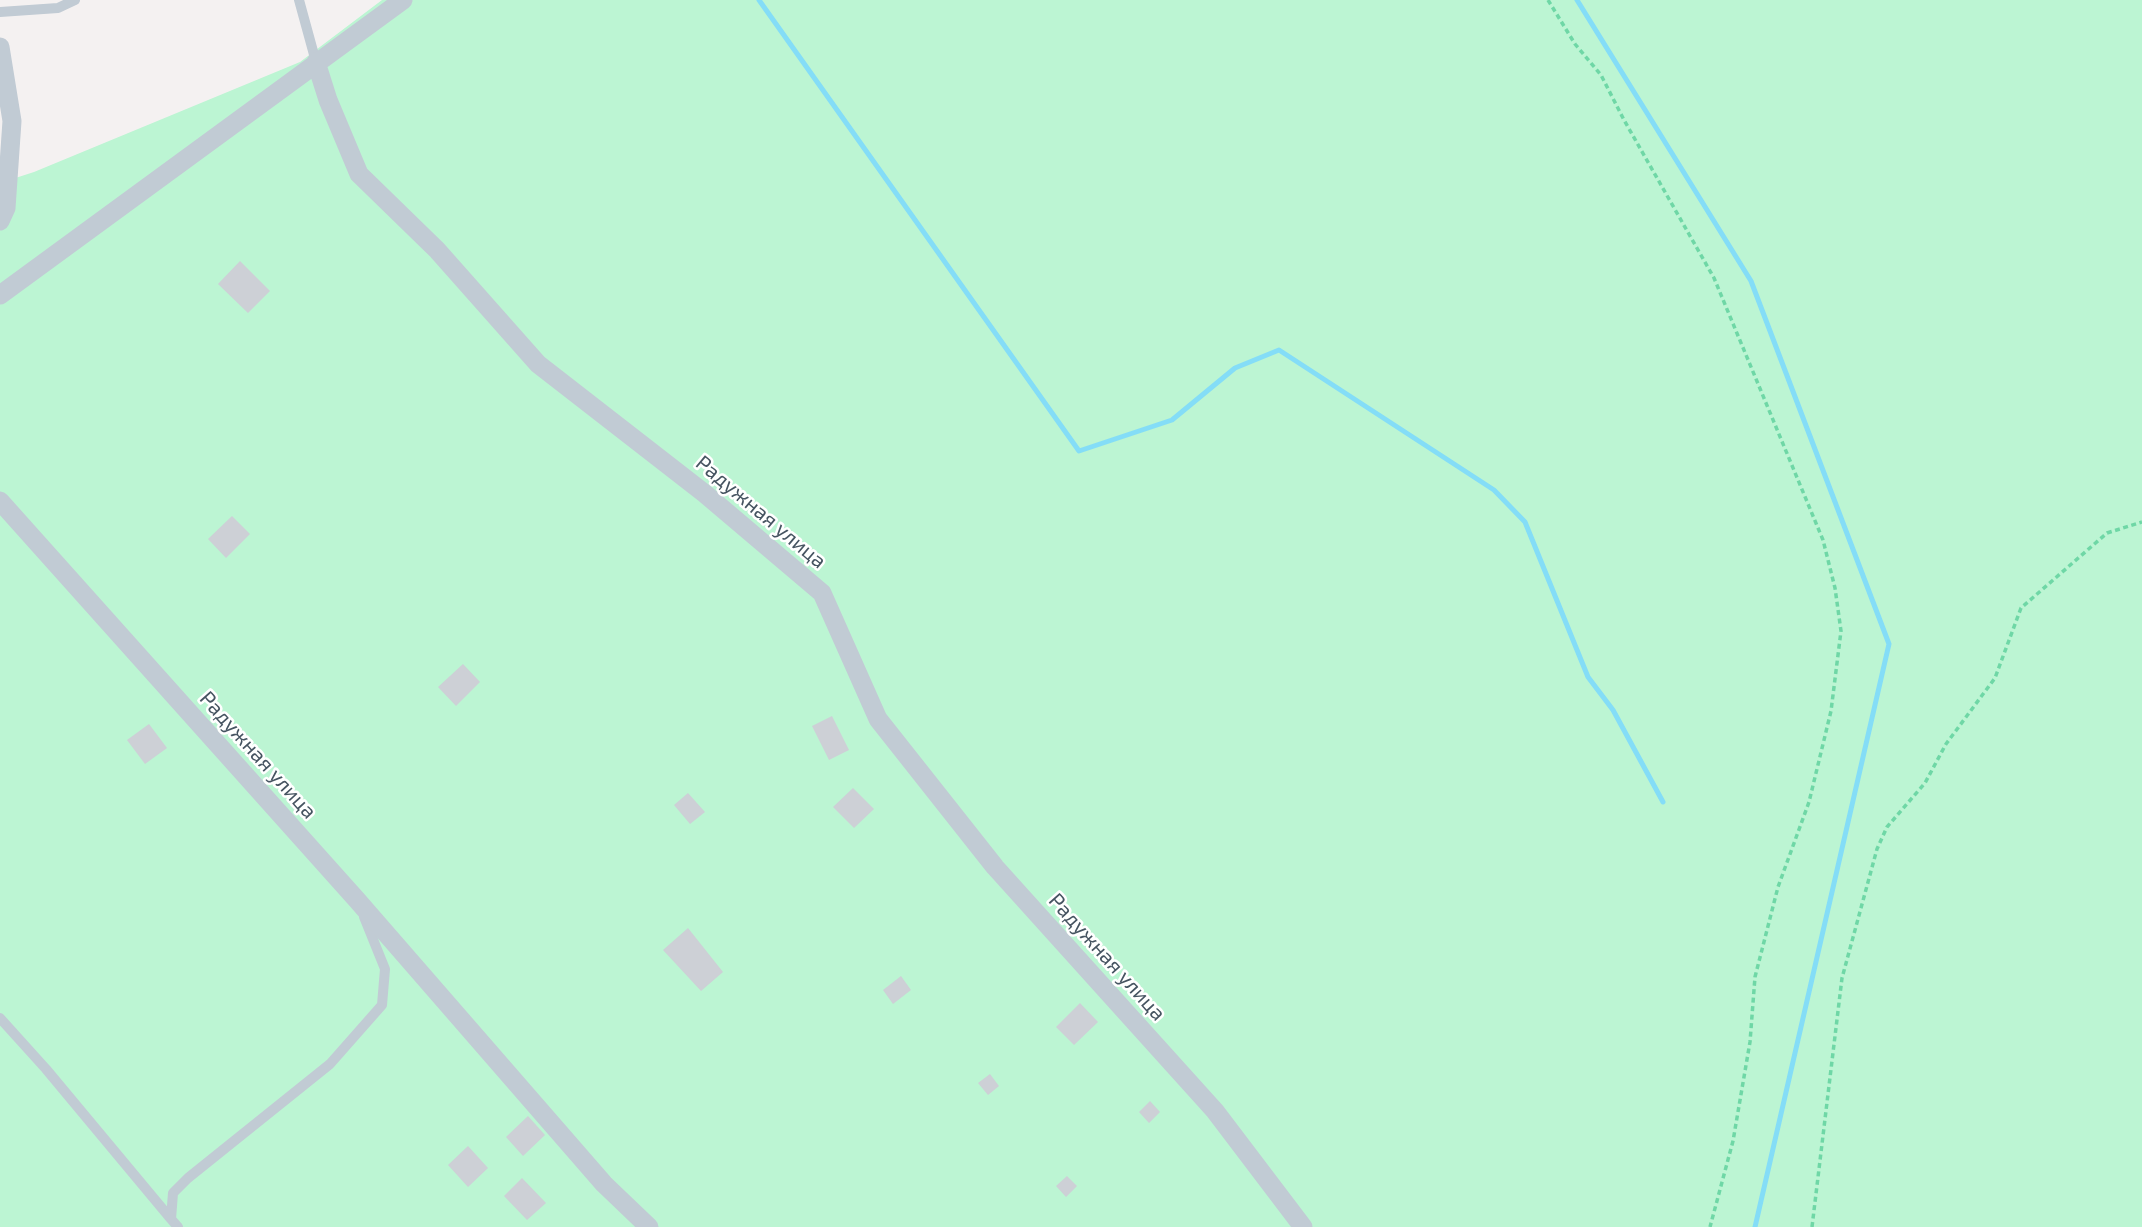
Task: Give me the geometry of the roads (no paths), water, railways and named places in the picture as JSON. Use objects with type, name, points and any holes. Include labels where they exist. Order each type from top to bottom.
[{"type":"street","points":[[0,295],[403,0]]},
{"type":"street","points":[[0,47],[12,121],[6,208],[0,220]]},
{"type":"street","name":"Радужная улица","points":[[316,62],[328,100],[359,174],[437,250],[538,365],[704,493],[822,593],[878,719],[995,867],[1215,1111],[1303,1227]]},
{"type":"street","name":"Радужная улица","points":[[0,501],[358,900],[604,1184],[649,1227]]},
{"type":"lane","points":[[0,12],[58,8],[75,0]]},
{"type":"lane","points":[[299,0],[316,62]]},
{"type":"lane","points":[[174,1223],[173,1194],[180,1186],[330,1064],[382,1005],[385,969],[358,900]]},
{"type":"lane","points":[[0,1017],[174,1223]]},
{"type":"waterway","points":[[759,0],[1079,451],[1172,420],[1235,368],[1279,350],[1494,490],[1525,522],[1588,677],[1613,710],[1663,802]]},
{"type":"waterway","points":[[1577,0],[1751,281],[1889,644],[1755,1227]]}]
